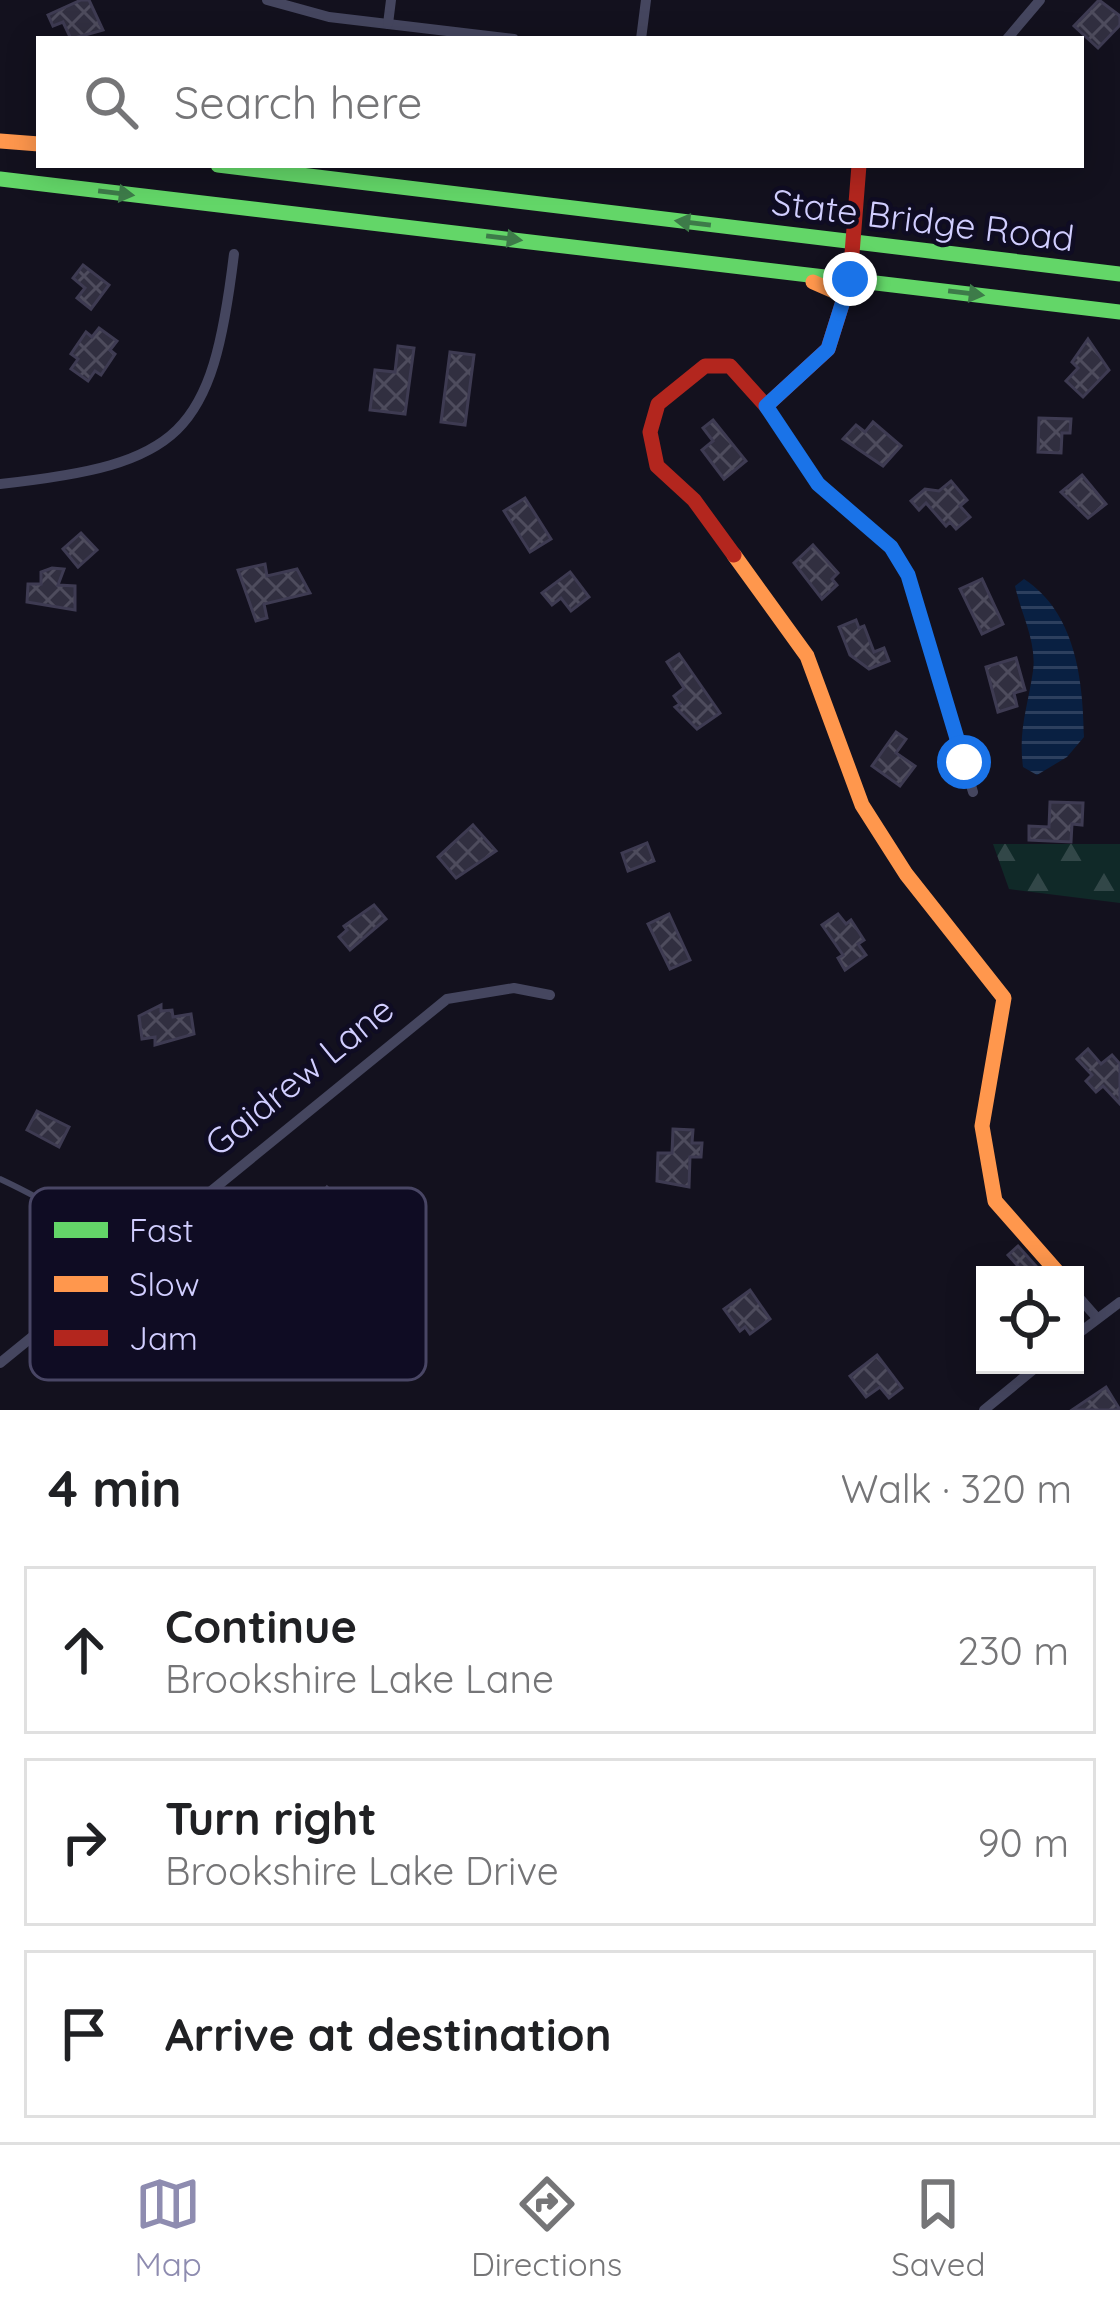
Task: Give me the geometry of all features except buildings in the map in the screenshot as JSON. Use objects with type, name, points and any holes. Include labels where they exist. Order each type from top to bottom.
[{"type":"main road","points":[[0,141],[36,144]]},
{"type":"main road","name":"State Bridge Road","points":[[243,168],[1120,274]]},
{"type":"main road","points":[[860,168],[847,287],[828,349],[766,406],[730,366],[705,366],[658,404],[650,432],[656,465],[694,500],[807,656],[862,805],[906,874],[1004,998],[982,1126],[995,1201],[1052,1266]]},
{"type":"main road","name":"State Bridge Road","points":[[0,179],[730,265],[847,287],[1120,312]]},
{"type":"street","points":[[267,0],[329,17],[489,36]]},
{"type":"street","points":[[388,24],[391,0]]},
{"type":"street","points":[[641,36],[646,0]]},
{"type":"street","points":[[1009,36],[1040,0]]},
{"type":"street","points":[[0,484],[105,470],[136,458],[181,425],[219,360],[234,254]]},
{"type":"street","points":[[766,406],[818,484],[891,547],[908,575],[973,792]]},
{"type":"street","name":"Gaidrew Lane","points":[[211,1188],[447,999],[514,988],[550,995]]},
{"type":"street","points":[[1084,1329],[1120,1302]]},
{"type":"street","points":[[1084,1303],[1097,1318]]},
{"type":"street","name":"Gaidrew Lane","points":[[0,1363],[30,1338]]},
{"type":"street","points":[[984,1410],[1028,1374]]},
{"type":"lane","points":[[0,1179],[30,1191]]},
{"type":"green space","points":[[993,844],[1120,844],[1120,903],[1009,889]]},
{"type":"water","points":[[1024,579],[1041,593],[1066,629],[1078,671],[1083,715],[1084,737],[1067,757],[1037,775],[1023,767],[1022,754],[1034,660],[1015,586]]},
{"type":"traffic: fast","points":[[243,168],[1120,274]]},
{"type":"traffic: fast","points":[[0,179],[1120,312]]},
{"type":"traffic: slow","points":[[0,141],[36,144]]},
{"type":"traffic: slow","points":[[813,282],[845,296]]},
{"type":"traffic: slow","points":[[734,555],[807,656],[862,805],[906,874],[1004,998],[982,1126],[995,1201],[1052,1266]]},
{"type":"traffic: jam","points":[[734,555],[694,500],[657,466],[650,432],[658,404],[705,366],[730,366],[766,406],[828,349],[850,279],[859,168]]},
{"type":"route","points":[[850,279],[828,349],[766,406],[818,484],[846,513],[891,547],[908,575],[948,695],[964,762]]}]
